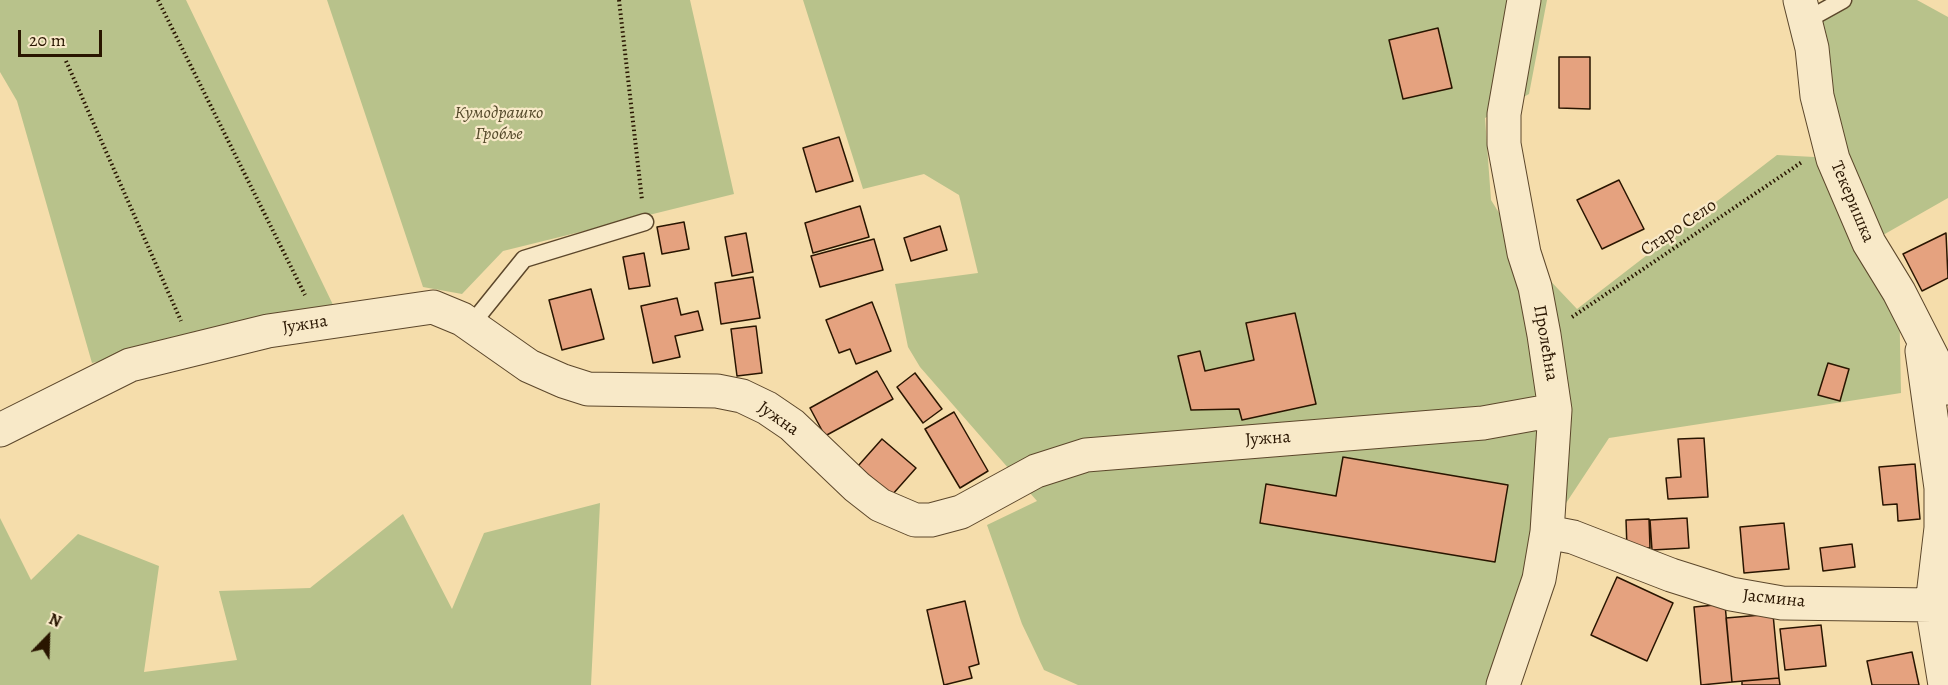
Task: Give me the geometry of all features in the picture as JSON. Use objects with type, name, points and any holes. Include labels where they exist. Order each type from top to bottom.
[{"type":"street","name":"Пролећна","points":[[1503,685],[1539,579],[1547,532],[1555,410],[1535,287],[1524,253],[1504,144],[1507,94],[1524,0]]},
{"type":"street","name":"Текеришка","points":[[1803,10],[1817,96],[1829,144],[1869,243],[1899,292],[1948,388]]},
{"type":"street","name":"Јужна","points":[[0,430],[130,365],[206,345],[305,325],[434,307],[451,312],[529,366],[588,389],[717,391],[742,396],[767,408],[792,425],[857,487],[880,505],[915,520],[931,520],[962,512],[1036,471],[1086,455],[1483,423],[1555,410]]},
{"type":"street","points":[[1921,337],[1926,394],[1945,526],[1932,605],[1945,685]]},
{"type":"street","name":"Јасмина","points":[[1547,532],[1574,537],[1671,575],[1731,594],[1782,603],[1932,605]]},
{"type":"lane","points":[[1803,10],[1843,0]]},
{"type":"lane","points":[[470,326],[524,259],[645,222]]},
{"type":"path","points":[[158,0],[307,301],[305,325]]},
{"type":"path","points":[[619,0],[645,222]]},
{"type":"path","points":[[66,61],[182,324],[206,345]]},
{"type":"path","name":"Старо Село","points":[[1544,335],[1829,144]]},
{"type":"green space","points":[[0,0],[186,0],[336,311],[92,363],[17,101],[0,72]]},
{"type":"green space","name":"Кумодрашко Гробље","points":[[327,0],[690,0],[734,194],[503,251],[462,294],[423,287]]},
{"type":"green space","points":[[803,0],[1547,0],[1529,94],[1485,118],[1491,200],[1524,253],[1577,309],[1777,155],[1833,158],[1807,20],[1843,0],[1917,0],[1948,17],[1948,198],[1869,243],[1899,292],[1901,393],[1609,438],[1547,532],[1503,685],[1078,685],[1044,670],[1022,624],[987,525],[1037,501],[920,367],[908,347],[895,284],[978,273],[959,195],[924,174],[863,189]]},
{"type":"green space","points":[[600,503],[591,685],[0,685],[0,518],[31,580],[78,534],[159,566],[144,672],[237,660],[219,591],[310,588],[403,514],[452,609],[484,533]]},
{"type":"building","points":[[1438,28],[1452,88],[1403,99],[1389,40]]},
{"type":"building","points":[[1559,57],[1590,57],[1590,109],[1559,108]]},
{"type":"building","points":[[839,137],[853,181],[816,192],[803,148]]},
{"type":"building","points":[[1619,180],[1644,229],[1602,249],[1577,200]]},
{"type":"building","points":[[860,206],[869,237],[813,253],[805,223]]},
{"type":"building","points":[[684,222],[689,249],[662,254],[657,227]]},
{"type":"building","points":[[940,226],[947,250],[911,261],[904,238]]},
{"type":"building","points":[[746,233],[753,272],[732,276],[725,237]]},
{"type":"building","points":[[1946,233],[1948,278],[1922,291],[1903,254]]},
{"type":"building","points":[[874,239],[883,270],[820,287],[811,256]]},
{"type":"building","points":[[644,253],[650,286],[629,289],[623,257]]},
{"type":"building","points":[[753,277],[760,318],[721,324],[715,283]]},
{"type":"building","points":[[591,289],[604,339],[562,350],[549,300]]},
{"type":"building","points":[[677,298],[681,315],[698,311],[703,330],[675,336],[680,357],[653,363],[641,306]]},
{"type":"building","points":[[872,302],[891,351],[856,364],[850,349],[839,353],[826,320]]},
{"type":"building","points":[[1295,313],[1316,404],[1242,420],[1239,409],[1191,410],[1178,356],[1200,351],[1205,371],[1254,360],[1246,323]]},
{"type":"building","points":[[756,326],[762,373],[737,376],[731,329]]},
{"type":"building","points":[[1828,363],[1849,369],[1840,401],[1818,395]]},
{"type":"building","points":[[877,371],[893,399],[825,436],[810,408]]},
{"type":"building","points":[[915,373],[942,409],[923,423],[897,387]]},
{"type":"building","points":[[954,412],[988,471],[960,488],[925,429]]},
{"type":"building","points":[[1704,438],[1708,497],[1668,499],[1666,478],[1681,477],[1678,439]]},
{"type":"building","points":[[882,439],[916,468],[892,495],[858,466]]},
{"type":"building","points":[[1343,457],[1508,485],[1495,562],[1260,523],[1266,484],[1336,496]]},
{"type":"building","points":[[1915,464],[1920,519],[1898,521],[1897,504],[1883,505],[1879,467]]},
{"type":"building","points":[[1687,518],[1689,548],[1652,550],[1650,520]]},
{"type":"building","points":[[1649,519],[1650,548],[1627,548],[1626,520]]},
{"type":"building","points":[[1784,523],[1789,569],[1744,573],[1740,527]]},
{"type":"building","points":[[1852,544],[1855,567],[1823,571],[1820,548]]},
{"type":"building","points":[[1617,577],[1673,603],[1647,661],[1591,635]]},
{"type":"building","points":[[965,601],[979,664],[969,667],[972,678],[944,685],[927,610]]},
{"type":"building","points":[[1725,604],[1732,682],[1701,685],[1694,607]]},
{"type":"building","points":[[1773,614],[1779,678],[1732,682],[1726,618]]},
{"type":"building","points":[[1821,625],[1826,666],[1785,670],[1780,629]]},
{"type":"building","points":[[1912,652],[1919,685],[1872,685],[1867,661]]},
{"type":"building","points":[[1779,678],[1780,685],[1742,685],[1742,681]]}]
